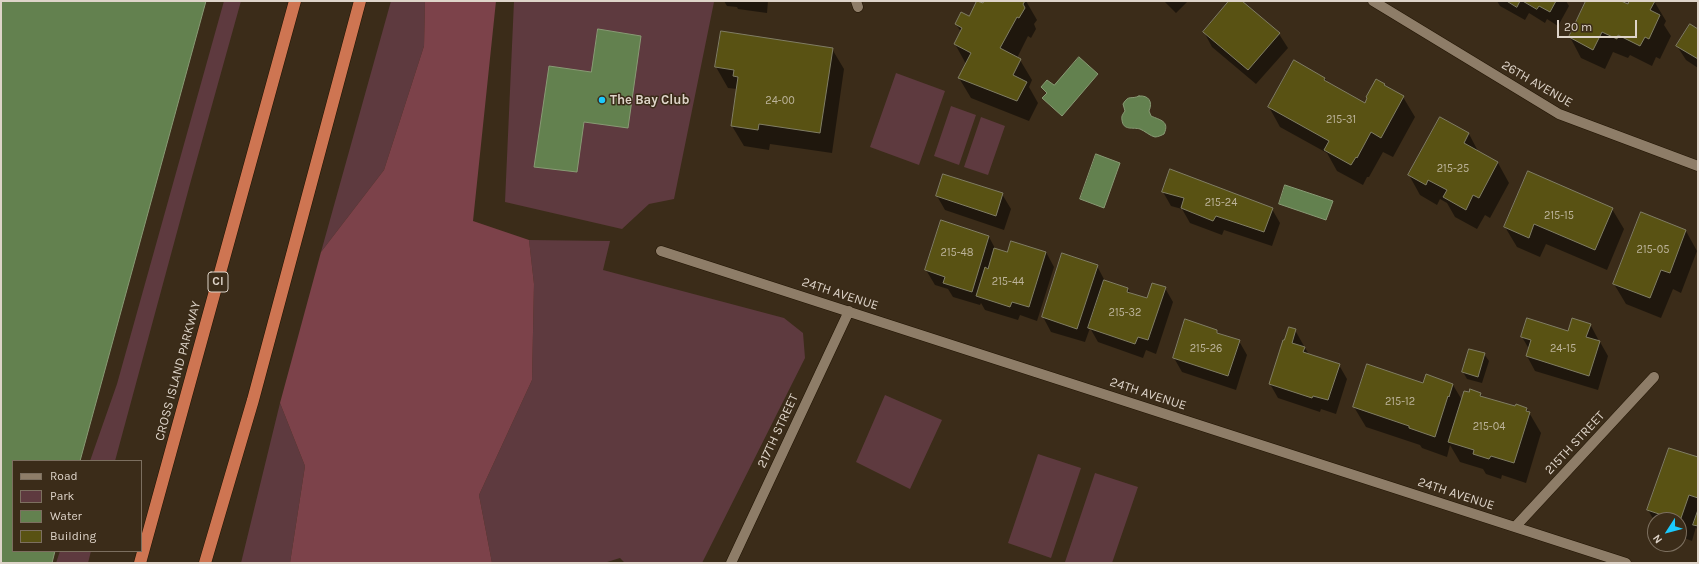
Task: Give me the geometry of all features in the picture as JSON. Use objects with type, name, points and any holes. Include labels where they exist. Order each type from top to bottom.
[{"type":"highway","name":"CROSS ISLAND PARKWAY","points":[[140,563],[295,1]]},
{"type":"highway","points":[[205,563],[253,400],[360,1]]},
{"type":"street","name":"26TH AVENUE","points":[[1373,1],[1559,114],[1698,166]]},
{"type":"street","name":"24TH AVENUE","points":[[661,250],[1626,563]]},
{"type":"street","name":"217TH STREET","points":[[731,563],[849,311]]},
{"type":"street","name":"215TH STREET","points":[[1515,527],[1654,377]]},
{"type":"green space","points":[[224,1],[241,1],[115,460],[90,460],[117,384]]},
{"type":"green space","points":[[391,1],[425,1],[424,46],[384,170],[321,252]]},
{"type":"green space","name":"The Bay Club","points":[[514,1],[714,2],[674,199],[649,204],[622,229],[505,202]]},
{"type":"green space","points":[[896,73],[945,91],[919,165],[870,147]]},
{"type":"green space","points":[[951,106],[976,115],[959,165],[934,156]]},
{"type":"green space","points":[[981,117],[1005,126],[988,175],[964,167]]},
{"type":"green space","points":[[529,240],[610,241],[603,270],[784,318],[803,333],[805,358],[702,563],[625,563],[620,558],[604,563],[492,563],[479,495],[532,380],[534,284]]},
{"type":"green space","points":[[885,395],[942,420],[910,489],[856,462]]},
{"type":"green space","points":[[280,403],[305,466],[290,563],[241,563]]},
{"type":"green space","points":[[1038,454],[1081,468],[1051,558],[1008,543]]},
{"type":"green space","points":[[1095,473],[1138,487],[1112,563],[1068,563],[1065,562]]},
{"type":"green space","points":[[60,552],[91,552],[88,563],[56,563]]},
{"type":"shaded area","points":[[425,1],[496,1],[473,221],[529,240],[534,284],[532,380],[479,495],[492,563],[290,563],[305,466],[280,403],[321,252],[384,170],[424,46]]},
{"type":"water","points":[[1,1],[206,1],[80,460],[12,460],[12,552],[55,552],[52,563],[1,563]]},
{"type":"water","points":[[598,29],[641,36],[628,128],[584,122],[577,172],[534,167],[549,66],[591,72]]},
{"type":"water","points":[[1079,57],[1098,74],[1062,116],[1042,98],[1047,93],[1041,87],[1047,80],[1054,85]]},
{"type":"water","points":[[1139,96],[1148,98],[1151,105],[1149,111],[1151,116],[1161,120],[1166,126],[1164,134],[1155,137],[1140,129],[1124,126],[1122,115],[1125,111],[1123,104],[1129,98]]},
{"type":"water","points":[[1096,154],[1120,163],[1104,208],[1080,199]]},
{"type":"water","points":[[1285,185],[1333,201],[1326,220],[1279,204]]},
{"type":"building","points":[[977,1],[983,3],[984,1],[1025,1],[1023,4],[1025,8],[1019,18],[1017,17],[1000,48],[1021,59],[1013,75],[1027,82],[1017,101],[958,78],[971,53],[954,44],[962,28],[955,24],[961,12],[969,16]]},
{"type":"building","points":[[1229,1],[1242,1],[1280,33],[1248,70],[1203,32]]},
{"type":"building","points":[[1507,1],[1520,1],[1517,7]]},
{"type":"building","points":[[1523,1],[1556,1],[1550,12],[1539,6],[1537,9]]},
{"type":"building","points":[[1586,1],[1621,1],[1628,4],[1629,1],[1655,1],[1650,10],[1660,15],[1649,39],[1645,37],[1640,46],[1618,35],[1617,39],[1602,32],[1593,50],[1569,37]]},
{"type":"building","points":[[1690,24],[1698,29],[1698,59],[1676,46]]},
{"type":"building","points":[[721,31],[833,48],[820,133],[759,124],[758,130],[731,126],[738,77],[733,76],[734,70],[715,67]]},
{"type":"building","points":[[1294,60],[1325,78],[1324,80],[1365,103],[1366,97],[1376,79],[1404,96],[1381,138],[1371,132],[1357,158],[1356,157],[1351,165],[1324,150],[1329,141],[1268,107]]},
{"type":"building","points":[[1440,117],[1469,133],[1464,143],[1498,162],[1479,198],[1473,195],[1466,210],[1443,197],[1447,190],[1428,180],[1426,185],[1408,175]]},
{"type":"building","points":[[1170,169],[1273,208],[1264,232],[1216,216],[1213,221],[1181,208],[1184,198],[1162,192]]},
{"type":"building","points":[[1528,171],[1613,208],[1595,250],[1534,224],[1529,238],[1504,227]]},
{"type":"building","points":[[943,174],[1003,193],[996,216],[936,196]]},
{"type":"building","points":[[1641,212],[1686,230],[1670,273],[1661,270],[1650,298],[1613,284]]},
{"type":"building","points":[[941,220],[989,236],[972,292],[943,283],[945,277],[925,270]]},
{"type":"building","points":[[1011,241],[1046,252],[1029,307],[1012,302],[1010,307],[976,296],[985,267],[988,269],[994,248],[1007,252]]},
{"type":"building","points":[[1062,253],[1098,265],[1077,329],[1042,317]]},
{"type":"building","points":[[1104,280],[1128,288],[1127,292],[1147,298],[1152,283],[1166,287],[1148,340],[1138,337],[1135,344],[1088,328]]},
{"type":"building","points":[[1527,318],[1568,331],[1572,318],[1591,324],[1586,337],[1600,341],[1589,376],[1526,356],[1531,340],[1521,337]]},
{"type":"building","points":[[1185,319],[1217,330],[1217,333],[1240,340],[1228,376],[1173,358]]},
{"type":"building","points":[[1289,327],[1296,329],[1292,343],[1305,347],[1303,352],[1340,364],[1328,400],[1313,396],[1312,398],[1269,384],[1283,340]]},
{"type":"building","points":[[1469,349],[1485,353],[1478,377],[1462,372]]},
{"type":"building","points":[[1367,364],[1423,383],[1426,374],[1453,384],[1435,437],[1409,428],[1409,426],[1353,407]]},
{"type":"building","points":[[1470,389],[1481,393],[1480,396],[1515,406],[1516,404],[1527,408],[1526,411],[1530,412],[1514,463],[1491,456],[1489,459],[1473,454],[1474,450],[1448,442],[1464,391],[1469,392]]},
{"type":"building","points":[[1669,448],[1698,457],[1698,498],[1689,495],[1683,512],[1653,512],[1647,510]]},
{"type":"building","points":[[1698,510],[1698,526],[1693,525]]},
{"type":"place","name":"The Bay Club","points":[[602,100]]}]
